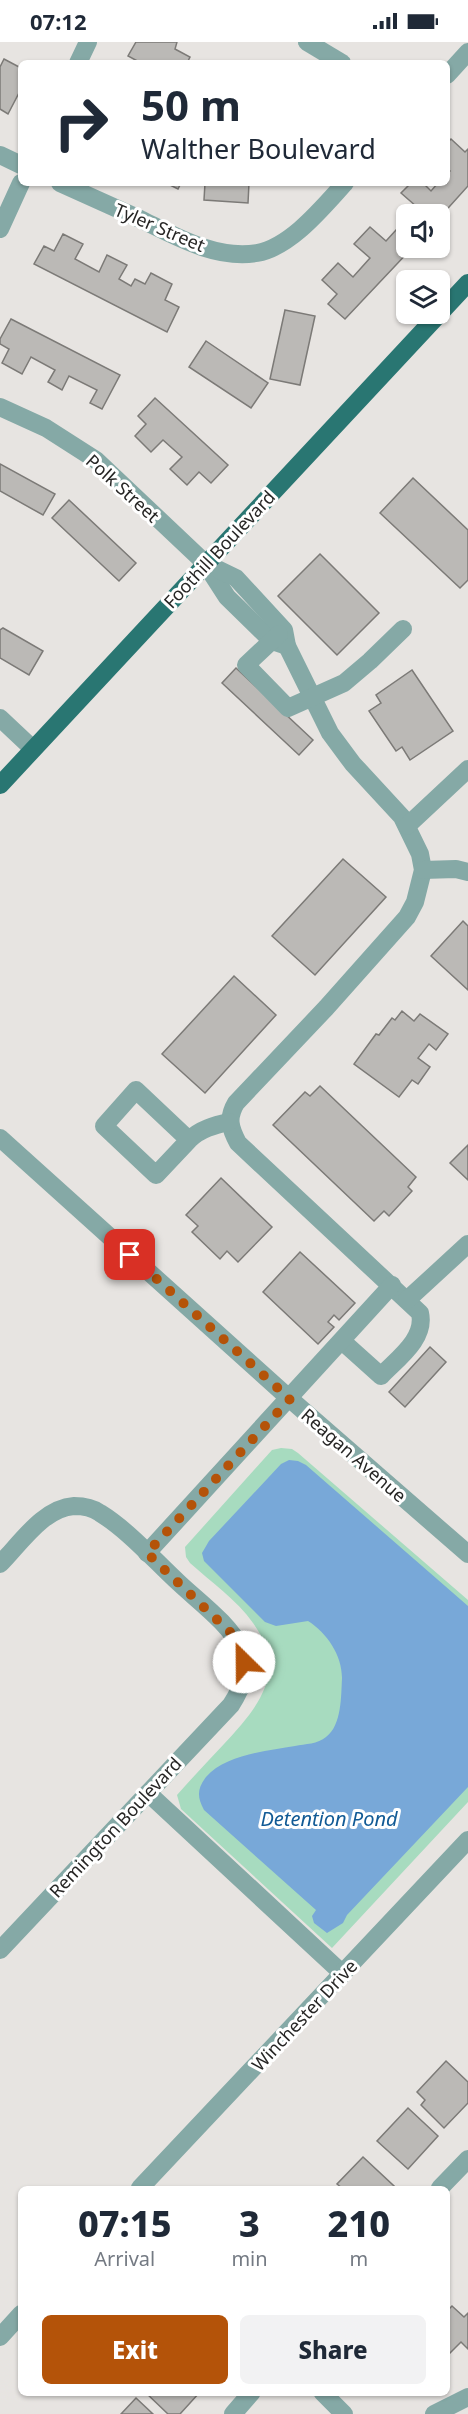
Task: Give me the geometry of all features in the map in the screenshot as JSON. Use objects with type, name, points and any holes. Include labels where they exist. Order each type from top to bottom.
[{"type":"main road","name":"Foothill Boulevard","points":[[450,302],[468,283]]},
{"type":"main road","name":"Foothill Boulevard","points":[[0,785],[429,324]]},
{"type":"street","points":[[79,60],[88,42]]},
{"type":"street","points":[[307,42],[337,60]]},
{"type":"street","points":[[450,72],[468,52]]},
{"type":"street","points":[[0,155],[18,164]]},
{"type":"street","points":[[0,229],[20,186]]},
{"type":"street","name":"Tyler Street","points":[[67,186],[196,245],[229,254],[258,253],[289,238],[308,223],[342,186]]},
{"type":"street","name":"Polk Street","points":[[0,407],[46,428],[96,460],[205,563],[236,578],[281,639],[330,733],[353,764],[402,817],[420,854],[423,870]]},
{"type":"street","points":[[281,639],[246,665],[288,708],[344,683],[403,628]]},
{"type":"street","points":[[0,718],[33,749]]},
{"type":"street","points":[[407,826],[468,769]]},
{"type":"street","points":[[342,1341],[381,1376],[420,1332],[422,1322],[420,1313],[238,1143],[230,1122],[231,1112],[236,1103],[326,1008],[407,917],[415,902],[423,870],[456,869],[468,872]]},
{"type":"street","points":[[189,1140],[136,1090],[104,1126],[156,1175],[189,1140],[202,1130],[230,1122]]},
{"type":"street","name":"Reagan Avenue","points":[[4,1148],[468,1554]]},
{"type":"street","points":[[407,1300],[468,1244]]},
{"type":"street","points":[[147,1553],[392,1285]]},
{"type":"street","name":"Remington Boulevard","points":[[0,1564],[47,1516],[60,1509],[73,1506],[86,1507],[99,1512],[147,1553],[231,1633],[241,1649],[244,1662],[242,1688],[231,1705],[0,1950]]},
{"type":"street","points":[[148,1793],[343,1974]]},
{"type":"street","name":"Winchester Drive","points":[[142,2186],[468,1840]]},
{"type":"street","points":[[442,2186],[468,2159]]},
{"type":"street","points":[[0,2337],[18,2317]]},
{"type":"street","points":[[233,2414],[249,2396]]},
{"type":"street","points":[[326,2396],[344,2414]]},
{"type":"street","points":[[435,2414],[468,2397]]},
{"type":"green space","name":"Detention Pond","points":[[292,1449],[298,1453],[468,1600],[468,1802],[332,1948],[181,1809],[177,1795],[248,1717],[264,1689],[268,1674],[268,1658],[263,1641],[253,1623],[232,1599],[190,1563],[186,1557],[185,1547],[272,1450]]},
{"type":"water","name":"Detention Pond","points":[[289,1460],[306,1465],[468,1606],[468,1787],[347,1915],[343,1923],[327,1933],[314,1923],[312,1916],[316,1910],[204,1810],[199,1797],[201,1785],[206,1777],[224,1763],[248,1755],[319,1741],[331,1732],[338,1718],[341,1669],[336,1653],[327,1638],[308,1621],[276,1626],[265,1622],[204,1561],[202,1553],[209,1541],[281,1464]]},
{"type":"building","points":[[136,42],[177,42],[175,49],[190,57],[188,60],[135,60],[128,56]]},
{"type":"building","points":[[4,59],[18,66],[18,95],[8,114],[0,109],[0,67]]},
{"type":"building","points":[[451,139],[465,152],[468,149],[468,186],[450,206],[450,204],[414,204],[401,193],[408,186],[426,186],[431,191],[435,186],[450,186]]},
{"type":"building","points":[[205,186],[249,186],[248,203],[204,200]]},
{"type":"building","points":[[370,227],[386,241],[396,230],[396,258],[403,258],[345,319],[328,304],[337,294],[322,280],[338,263],[353,277],[370,258],[354,244]]},
{"type":"building","points":[[63,234],[83,244],[75,259],[99,272],[107,255],[127,265],[119,279],[131,286],[135,279],[145,284],[151,273],[172,284],[165,300],[179,307],[167,332],[34,264],[44,246],[54,251]]},
{"type":"building","points":[[285,310],[315,316],[300,385],[270,379]]},
{"type":"building","points":[[11,319],[120,375],[102,409],[90,403],[97,390],[69,376],[62,390],[48,382],[55,370],[31,357],[22,374],[2,363],[9,349],[0,344],[0,339]]},
{"type":"building","points":[[206,341],[268,383],[251,408],[189,367]]},
{"type":"building","points":[[155,398],[228,465],[211,483],[199,472],[187,485],[170,469],[182,457],[163,440],[151,452],[135,436],[146,424],[138,416]]},
{"type":"building","points":[[0,464],[55,494],[43,515],[0,491]]},
{"type":"building","points":[[413,478],[468,530],[468,580],[460,588],[380,513]]},
{"type":"building","points":[[69,500],[136,563],[119,581],[52,518]]},
{"type":"building","points":[[320,554],[379,613],[337,655],[278,596]]},
{"type":"building","points":[[3,628],[43,651],[29,675],[0,658],[0,630]]},
{"type":"building","points":[[236,668],[313,740],[299,755],[222,683]]},
{"type":"building","points":[[412,670],[453,731],[410,760],[402,747],[396,751],[369,711],[381,703],[376,695]]},
{"type":"building","points":[[343,859],[386,897],[315,975],[272,936]]},
{"type":"building","points":[[463,921],[468,926],[468,990],[431,956]]},
{"type":"building","points":[[234,976],[276,1015],[205,1093],[162,1054]]},
{"type":"building","points":[[402,1011],[414,1021],[420,1014],[448,1034],[436,1050],[429,1044],[418,1058],[430,1067],[418,1084],[412,1080],[399,1097],[354,1064],[376,1034],[379,1035],[392,1018],[395,1020]]},
{"type":"building","points":[[320,1086],[416,1177],[408,1187],[412,1191],[389,1216],[384,1211],[374,1221],[273,1125],[305,1092],[310,1096]]},
{"type":"building","points":[[468,1145],[468,1180],[450,1163]]},
{"type":"building","points":[[221,1178],[272,1227],[238,1262],[227,1251],[220,1259],[192,1232],[198,1226],[186,1215]]},
{"type":"building","points":[[300,1252],[355,1303],[339,1320],[334,1315],[328,1322],[334,1327],[318,1344],[263,1292]]},
{"type":"building","points":[[430,1347],[446,1362],[405,1407],[389,1392]]},
{"type":"building","points":[[446,2061],[468,2082],[468,2103],[444,2128],[421,2105],[425,2100],[417,2092]]},
{"type":"building","points":[[408,2108],[438,2136],[408,2169],[377,2141]]},
{"type":"building","points":[[363,2157],[394,2186],[340,2186],[337,2184]]},
{"type":"building","points":[[452,2306],[464,2317],[468,2313],[468,2349],[461,2342],[450,2353],[450,2308]]},
{"type":"building","points":[[149,2396],[196,2396],[180,2414],[168,2414]]},
{"type":"building","points":[[136,2398],[153,2414],[121,2414]]},
{"type":"route","points":[[130,1255],[290,1399],[147,1553],[231,1633],[241,1649],[244,1662]]}]
